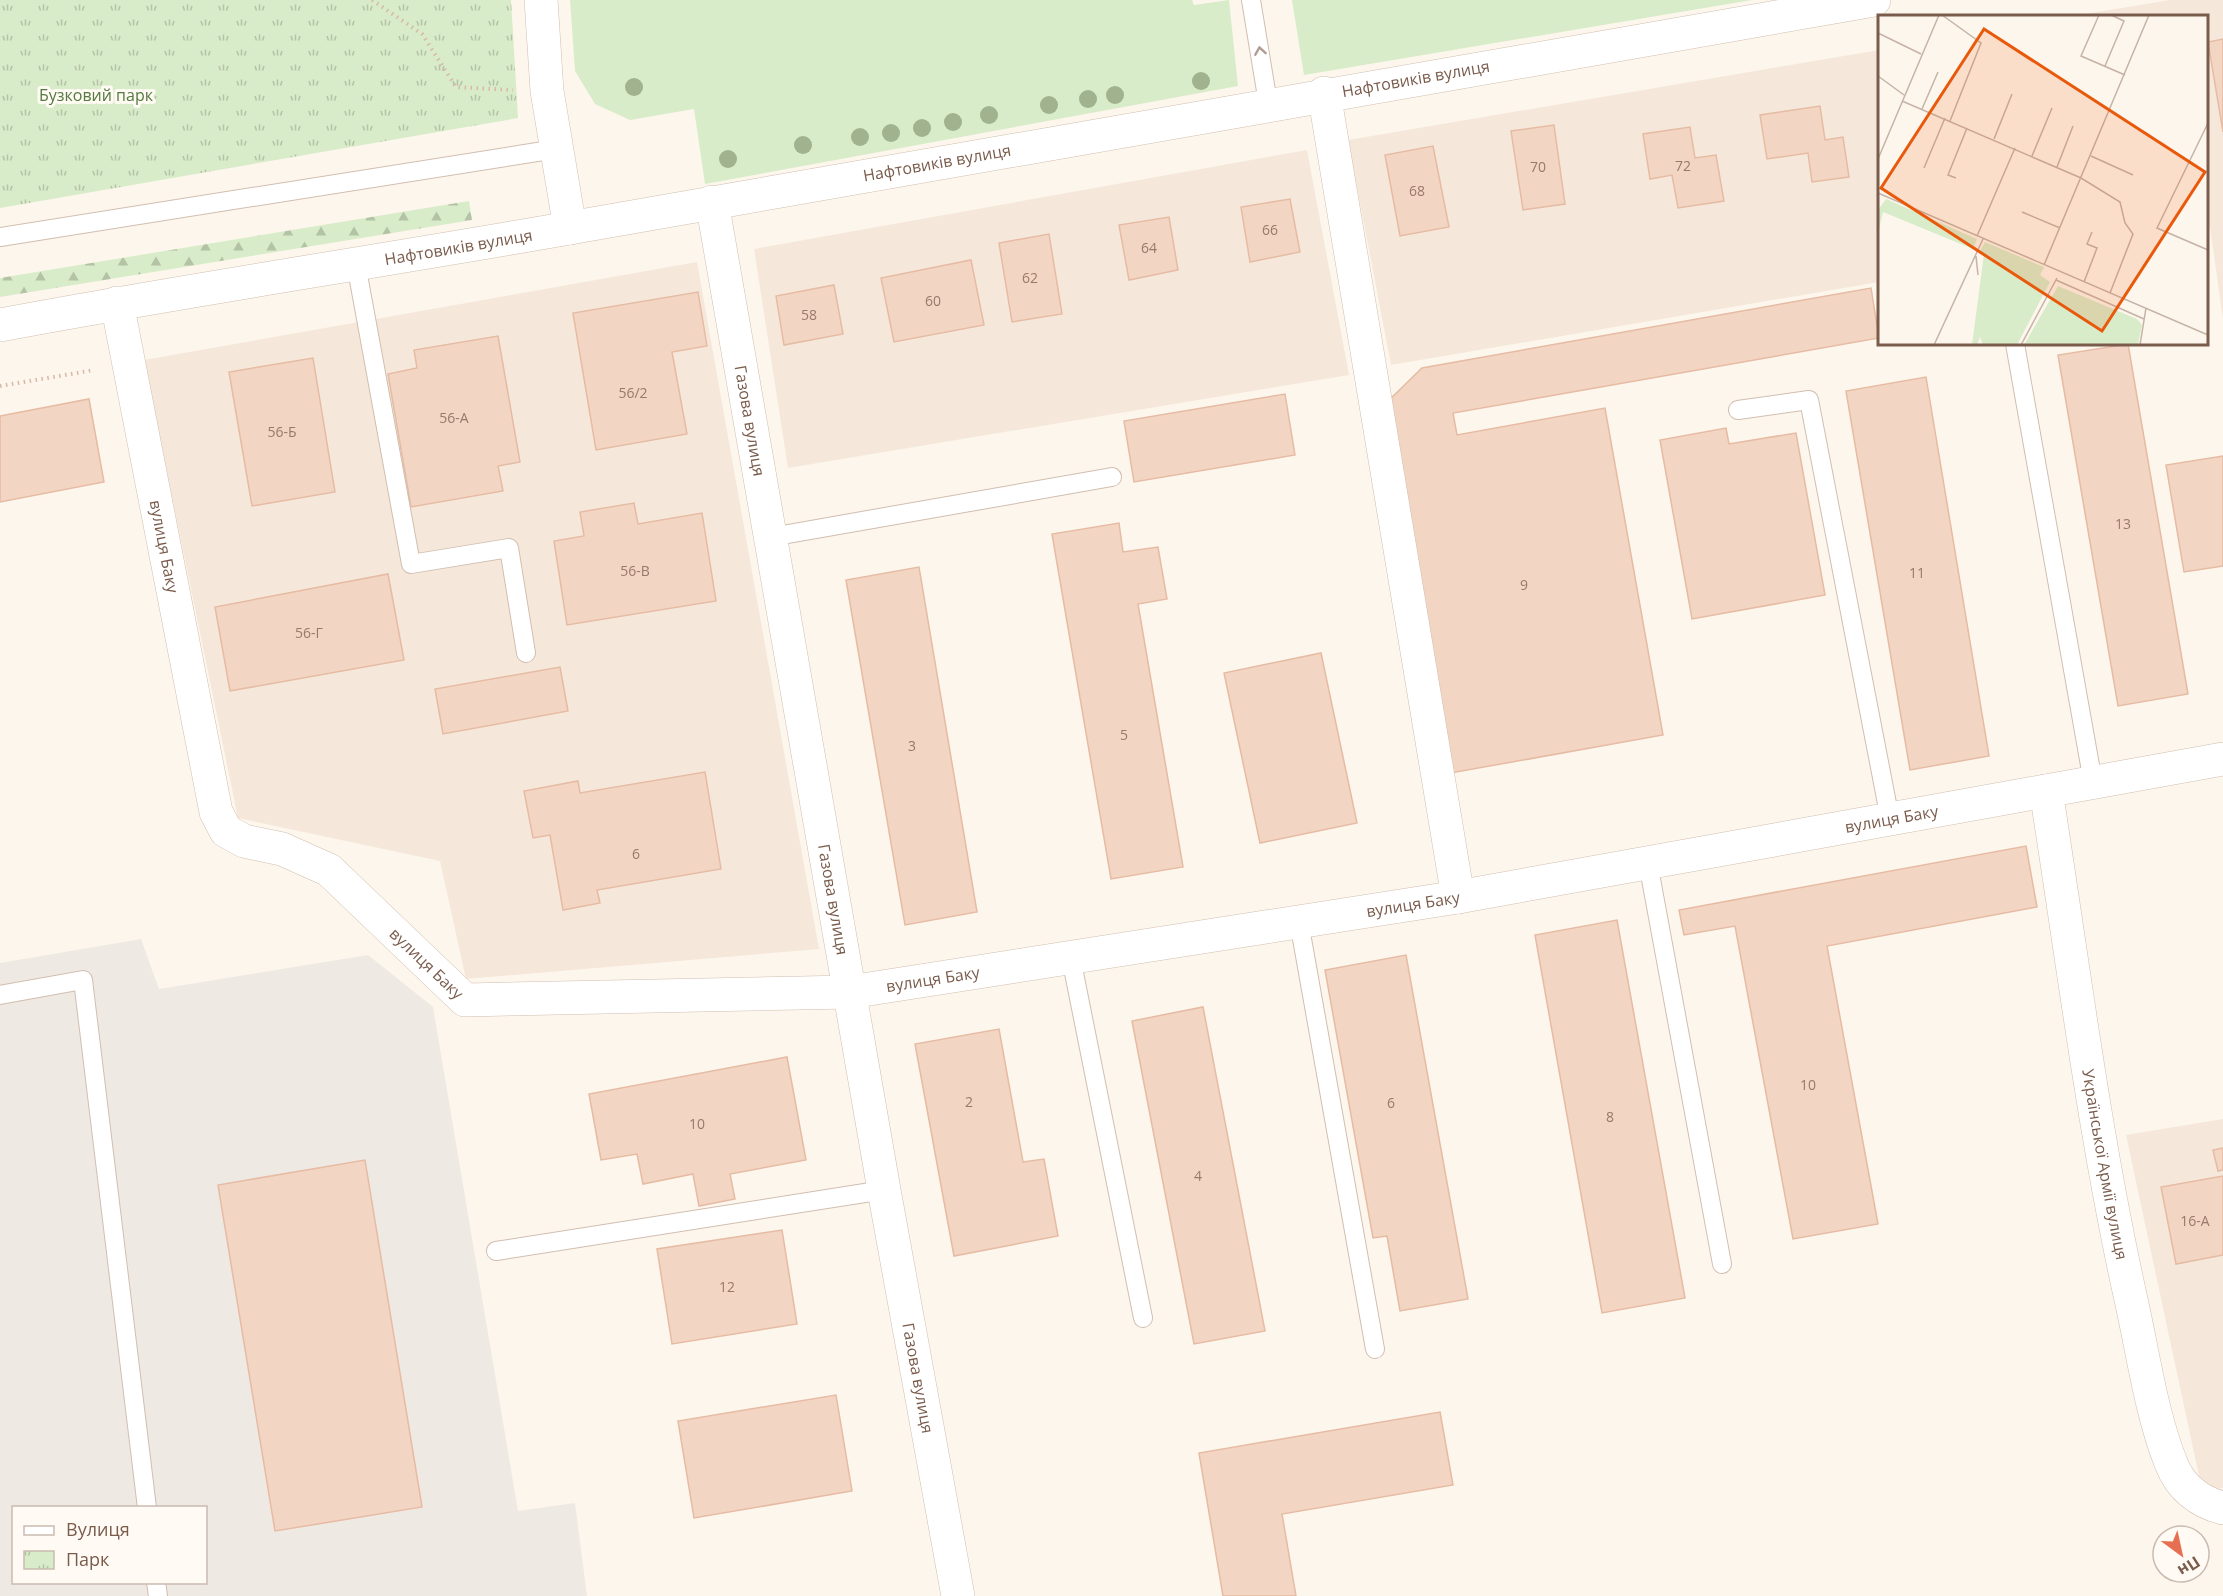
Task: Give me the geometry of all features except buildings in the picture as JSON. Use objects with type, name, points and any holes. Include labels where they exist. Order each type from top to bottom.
[{"type":"street","points":[[541,0],[547,91],[570,228]]},
{"type":"street","name":"Нафтовиків вулиця","points":[[0,325],[117,303],[570,228],[1324,93],[1874,0]]},
{"type":"street","points":[[1324,93],[1458,897]]},
{"type":"street","name":"Газова вулиця","points":[[712,202],[849,992],[958,1596]]},
{"type":"street","name":"вулиця Баку","points":[[117,303],[216,812],[225,831],[244,841],[282,849],[329,870],[465,1000],[849,992],[1458,897],[2223,759]]},
{"type":"street","name":"Української Армії вулиця","points":[[2046,790],[2116,1234],[2153,1399],[2171,1464],[2176,1472],[2186,1487],[2203,1503],[2223,1508]]},
{"type":"lane","points":[[1251,0],[1268,103]]},
{"type":"lane","points":[[0,237],[556,149]]},
{"type":"lane","points":[[356,264],[411,564],[509,548],[526,653]]},
{"type":"lane","points":[[2015,345],[2093,782]]},
{"type":"lane","points":[[1738,410],[1809,400],[1890,819]]},
{"type":"lane","points":[[771,537],[1112,477]]},
{"type":"lane","points":[[1648,862],[1722,1264]]},
{"type":"lane","points":[[1299,922],[1375,1349]]},
{"type":"lane","points":[[1071,958],[1143,1318]]},
{"type":"lane","points":[[0,995],[83,980],[147,1506]]},
{"type":"lane","points":[[496,1251],[884,1190]]},
{"type":"path","points":[[372,0],[422,34],[456,87],[547,91]]},
{"type":"path","points":[[0,386],[129,365]]},
{"type":"shaded area","points":[[2170,0],[2223,0],[2223,319],[2210,227],[2208,227],[2208,15],[2079,15]]},
{"type":"shaded area","points":[[1878,50],[1878,282],[1391,365],[1348,140]]},
{"type":"shaded area","points":[[1307,150],[1349,375],[788,468],[754,249]]},
{"type":"shaded area","points":[[697,262],[819,949],[466,979],[440,861],[238,818],[144,360]]},
{"type":"shaded area","points":[[141,939],[159,989],[368,955],[433,1007],[518,1511],[575,1503],[587,1596],[0,1596],[0,963]]},
{"type":"shaded area","points":[[2223,1119],[2223,1488],[2202,1490],[2126,1135]]},
{"type":"green space","name":"Бузковий парк","points":[[0,0],[511,0],[518,118],[0,208]]},
{"type":"green space","points":[[570,0],[1192,0],[1194,5],[1229,0],[1238,86],[705,184],[694,109],[630,120],[595,104],[575,71]]},
{"type":"green space","points":[[1292,0],[1752,0],[1304,75]]},
{"type":"green space","points":[[469,201],[472,220],[0,297],[0,278]]}]
